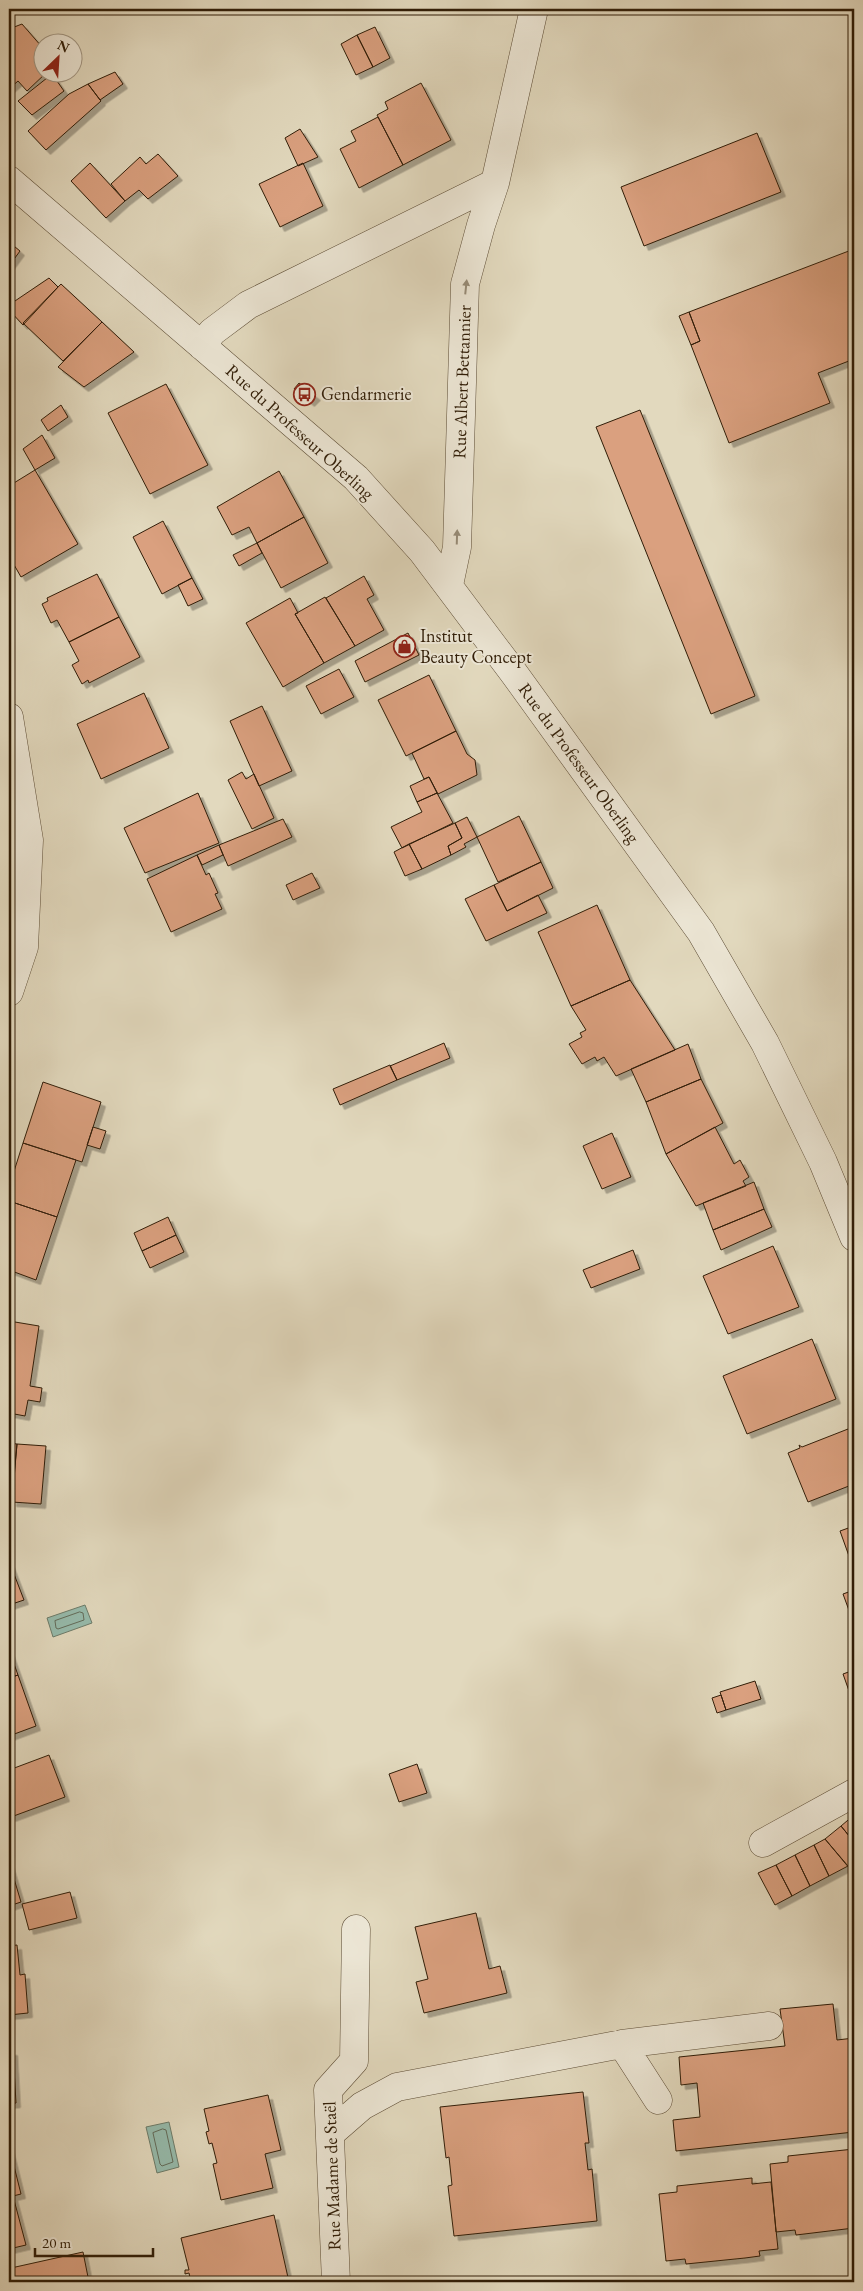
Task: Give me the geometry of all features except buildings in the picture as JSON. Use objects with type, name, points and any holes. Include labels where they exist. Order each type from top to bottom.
[{"type":"street","name":"Rue Albert Bettannier","points":[[449,585],[457,547],[466,284],[481,224],[495,183],[534,9]]},
{"type":"street","name":"Rue du Professeur Oberling","points":[[9,180],[356,478],[422,551],[449,585],[701,932],[765,1043],[823,1162],[854,1237]]},
{"type":"street","points":[[202,346],[212,332],[248,305],[495,183]]},
{"type":"street","points":[[9,717],[29,840],[24,947],[9,992]]},
{"type":"street","points":[[763,1843],[854,1793]]},
{"type":"street","name":"Rue Madame de Staël","points":[[336,2282],[328,2090],[354,2061],[356,1929]]},
{"type":"street","points":[[331,2133],[362,2106],[397,2087],[622,2044],[769,2026]]},
{"type":"street","points":[[622,2044],[658,2100]]},
{"type":"water","points":[[85,1605],[92,1623],[53,1637],[47,1618]]},
{"type":"water","points":[[169,2122],[179,2167],[157,2173],[146,2127]]},
{"type":"place","name":"Gendarmerie","points":[[305,394]]},
{"type":"place","name":"Institut Beauty Concept","points":[[404,646]]}]
